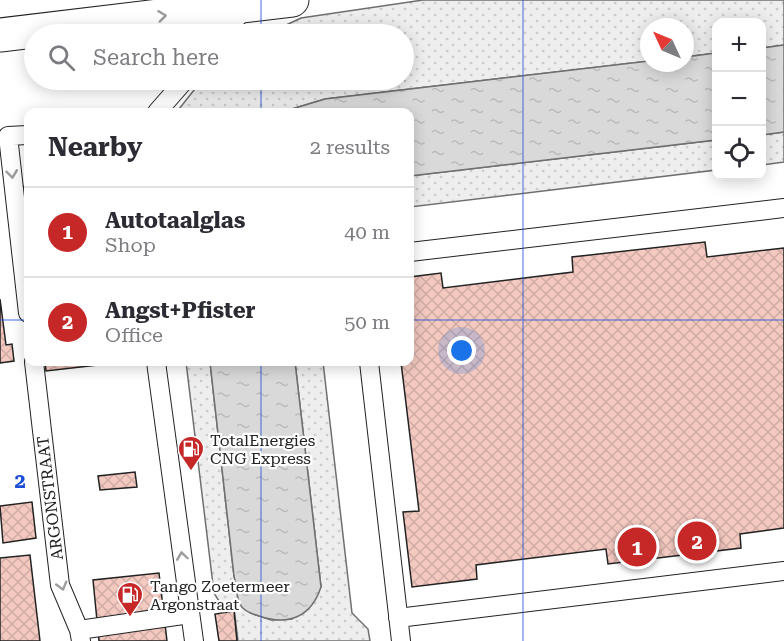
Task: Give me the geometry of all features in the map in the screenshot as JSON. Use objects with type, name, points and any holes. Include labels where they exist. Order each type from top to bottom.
[{"type":"street","points":[[94,24],[292,0]]},
{"type":"street","points":[[0,35],[24,32]]},
{"type":"lane","points":[[232,24],[248,6]]},
{"type":"lane","points":[[160,108],[176,90]]},
{"type":"lane","points":[[24,135],[8,136],[24,278]]},
{"type":"lane","points":[[414,252],[784,208]]},
{"type":"lane","name":"ARGONSTRAAT","points":[[34,366],[60,585],[80,636],[190,614]]},
{"type":"lane","points":[[157,366],[194,641]]},
{"type":"lane","points":[[369,366],[401,641]]},
{"type":"lane","points":[[398,618],[784,571]]},
{"type":"shaded area","points":[[423,0],[784,0],[784,45],[766,47],[766,18],[712,18],[712,54],[694,56],[694,18],[640,18],[640,62],[414,89],[414,24],[288,24],[301,18]]},
{"type":"shaded area","points":[[194,90],[402,90],[325,99],[295,108],[180,108]]},
{"type":"shaded area","points":[[784,132],[784,162],[766,164],[766,134]]},
{"type":"shaded area","points":[[712,140],[712,170],[414,207],[414,176]]},
{"type":"shaded area","points":[[186,366],[210,366],[234,576],[250,613],[271,620],[292,619],[321,587],[295,366],[323,366],[352,613],[368,629],[370,641],[238,641],[234,608],[223,608],[214,593]]},
{"type":"water","points":[[784,45],[784,132],[766,134],[766,72],[766,47]]},
{"type":"water","points":[[712,54],[712,140],[414,176],[414,108],[295,108],[325,99],[640,62],[640,72],[694,72],[694,56]]},
{"type":"water","points":[[210,366],[295,366],[321,587],[317,597],[305,612],[289,619],[270,619],[251,613],[241,606],[234,576]]},
{"type":"building","points":[[705,242],[707,257],[784,248],[784,528],[740,534],[741,548],[608,564],[606,549],[476,565],[477,579],[412,587],[403,512],[419,511],[401,366],[414,366],[414,276],[441,273],[443,288],[573,272],[572,257]]},
{"type":"building","points":[[0,299],[6,345],[12,344],[14,361],[0,363]]},
{"type":"building","points":[[45,366],[89,366],[46,371]]},
{"type":"building","points":[[135,472],[137,487],[100,490],[98,476]]},
{"type":"building","points":[[32,502],[36,538],[3,543],[0,506]]},
{"type":"building","points":[[30,555],[40,641],[0,641],[0,558]]},
{"type":"building","points":[[159,573],[167,641],[99,641],[93,580]]},
{"type":"building","points":[[234,611],[237,641],[219,641],[215,614]]},
{"type":"place","name":"TotalEnergies CNG Express","points":[[191,472]]},
{"type":"place","name":"Angst+Pfister","points":[[697,541]]},
{"type":"place","name":"Autotaalglas","points":[[637,547]]},
{"type":"place","name":"Tango Zoetermeer Argonstraat","points":[[130,618]]}]
